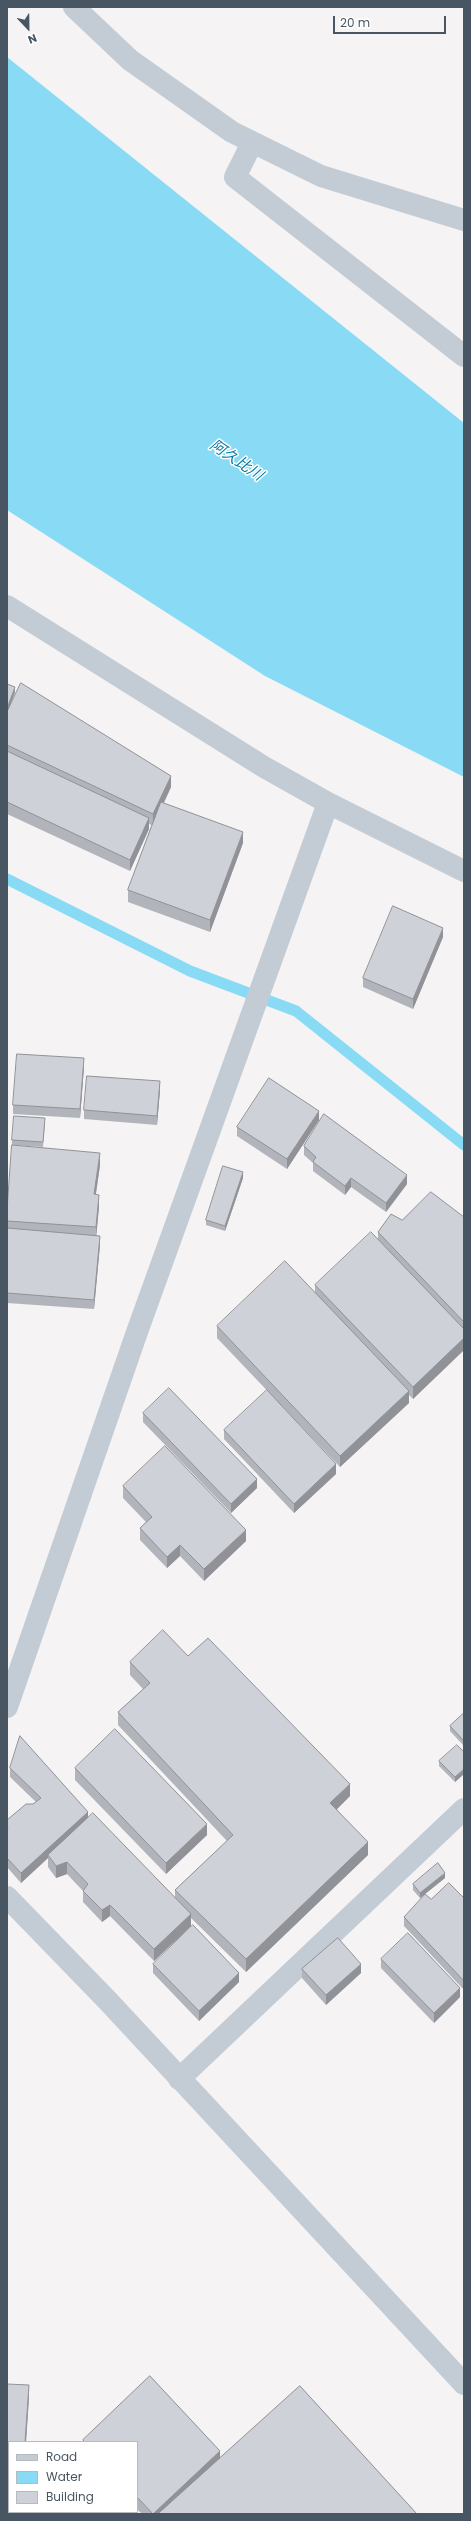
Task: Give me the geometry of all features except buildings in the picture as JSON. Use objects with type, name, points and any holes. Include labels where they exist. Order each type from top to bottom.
[{"type":"street","points":[[74,7],[130,60],[232,132],[252,143],[321,176],[464,220]]},
{"type":"street","points":[[252,143],[235,177],[464,356]]},
{"type":"street","points":[[7,606],[264,767],[328,803],[464,871]]},
{"type":"street","points":[[7,1707],[137,1332],[328,803]]},
{"type":"street","points":[[179,2079],[464,1809]]},
{"type":"street","points":[[7,1897],[108,2001],[464,2384]]},
{"type":"water","name":"阿久比川","points":[[7,57],[464,423],[464,777],[265,676],[7,510]]},
{"type":"waterway","points":[[7,879],[190,971],[296,1011],[464,1145]]}]
